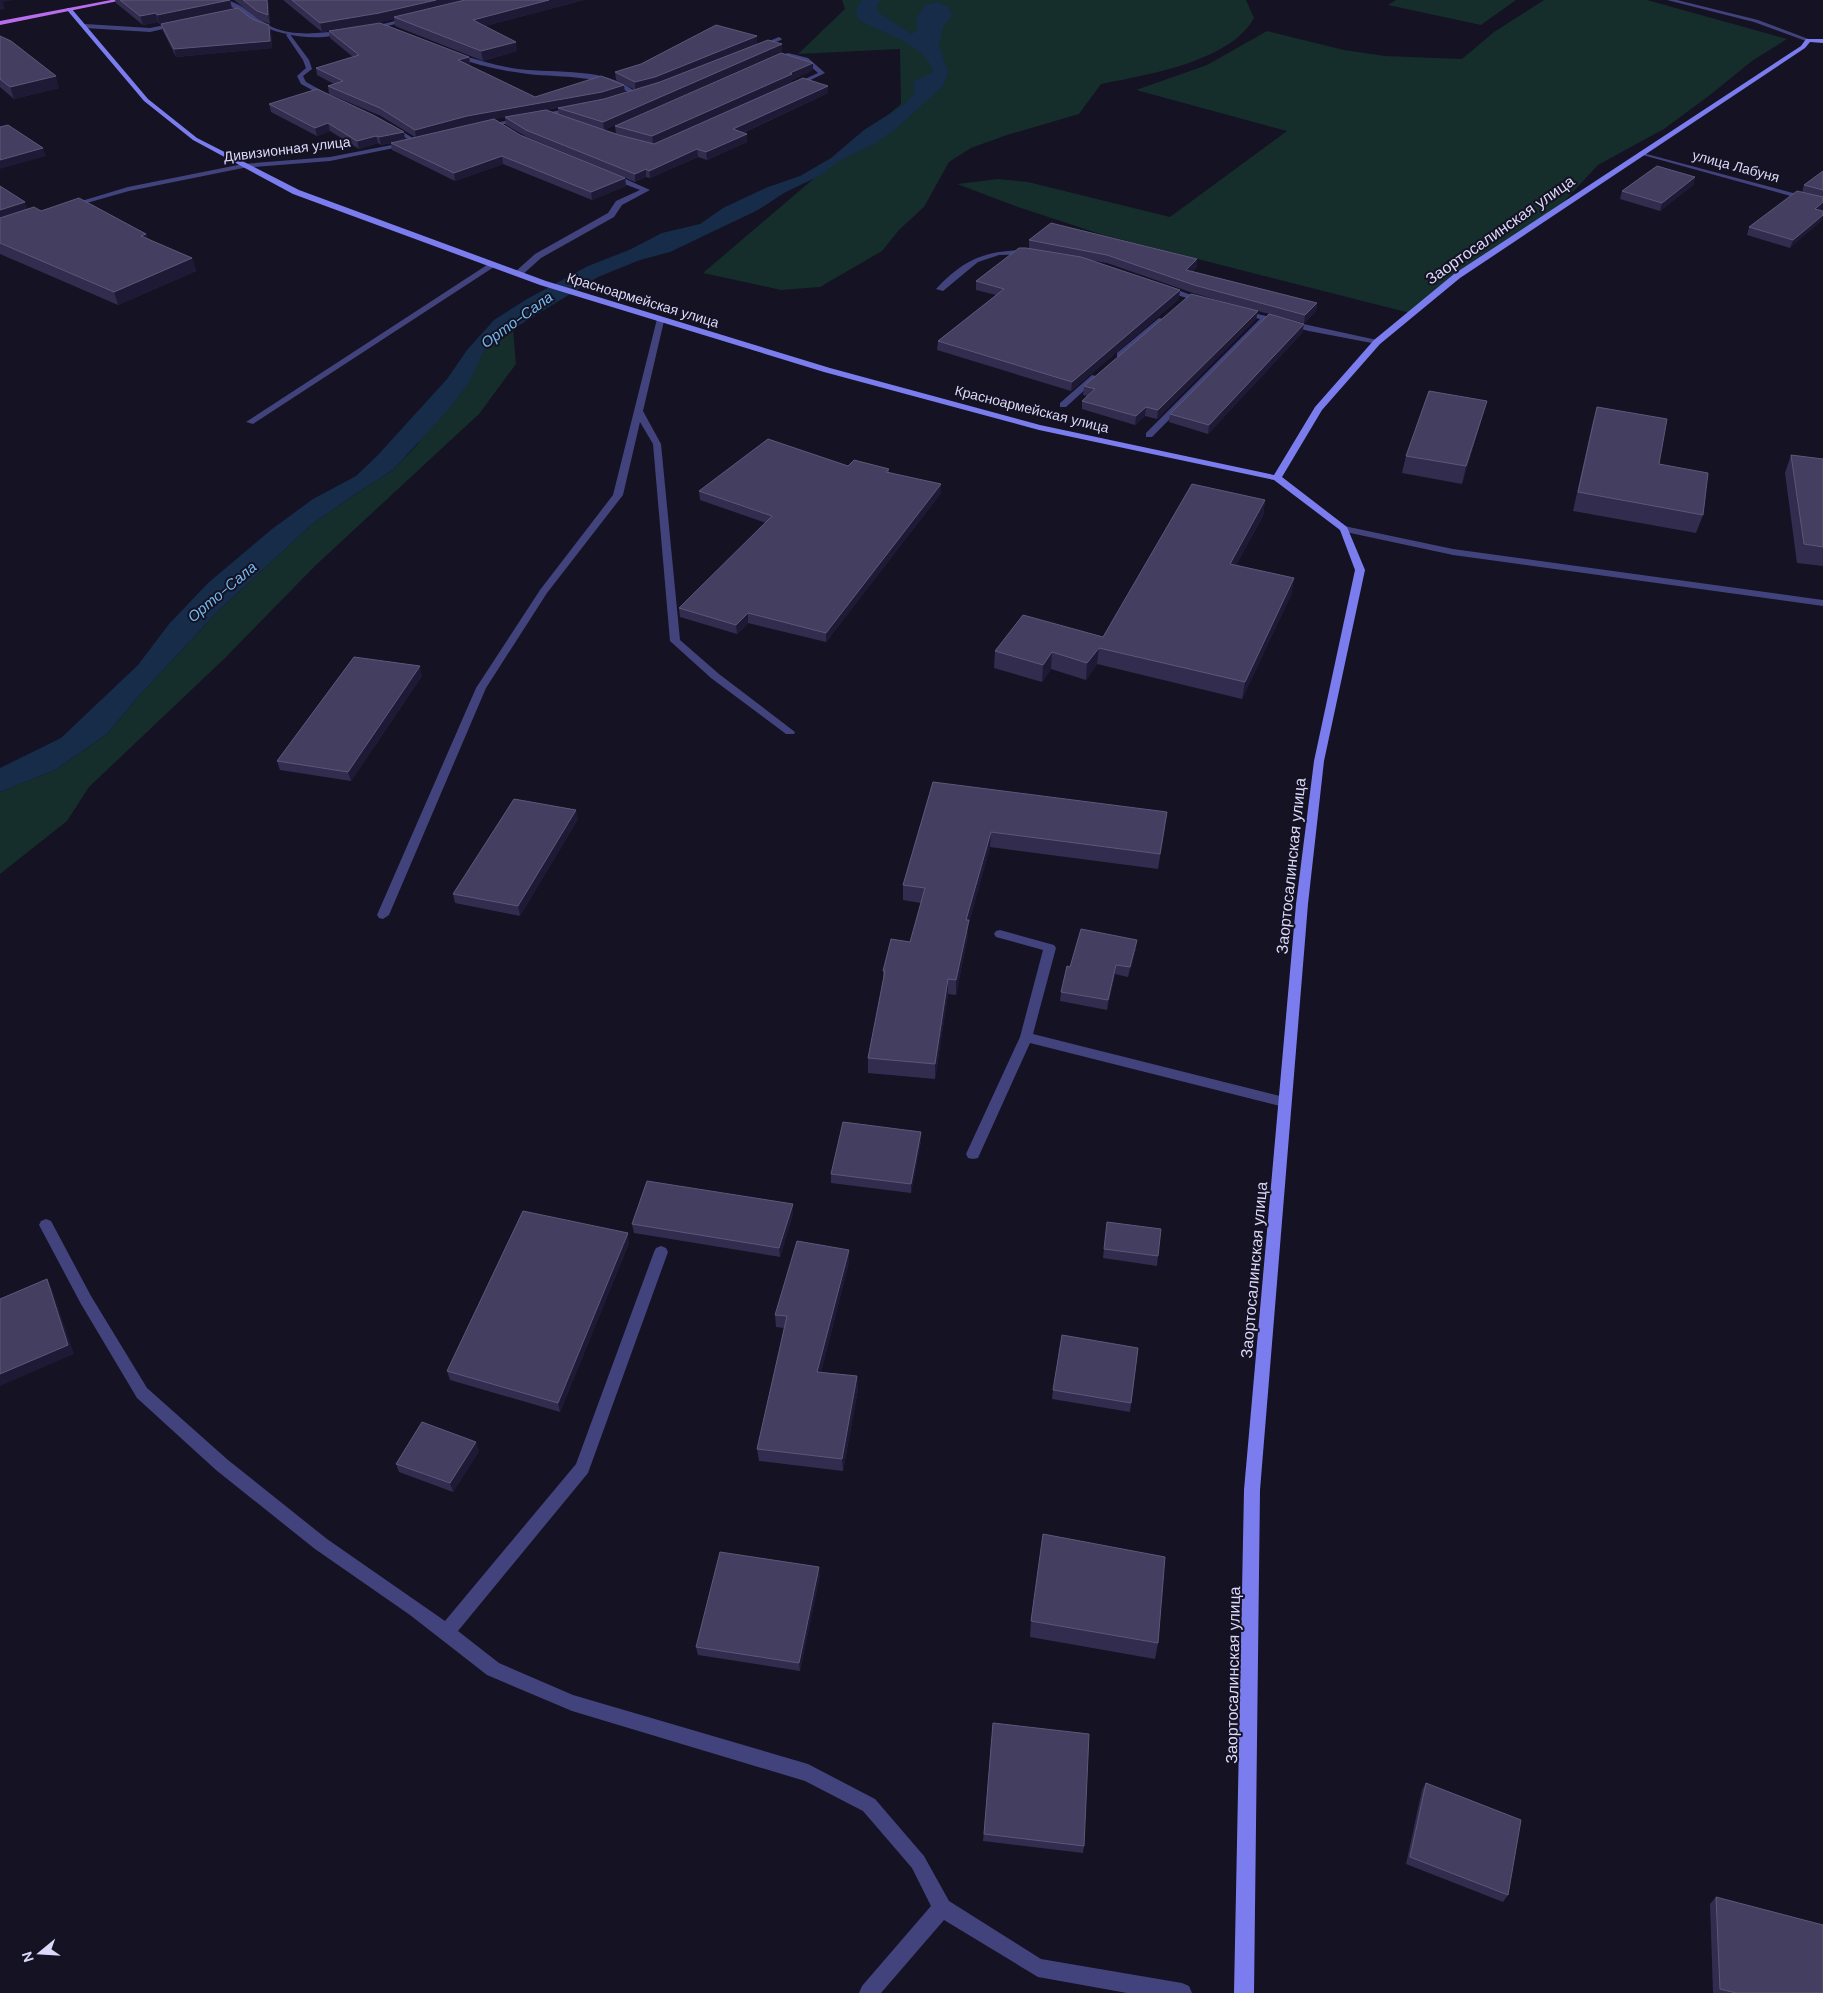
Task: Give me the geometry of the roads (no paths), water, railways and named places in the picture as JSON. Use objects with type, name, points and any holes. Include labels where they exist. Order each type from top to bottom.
[{"type":"main road","points":[[0,23],[120,0]]},
{"type":"street","points":[[226,0],[256,23],[289,35],[314,37],[352,31]]},
{"type":"street","points":[[1670,0],[1756,21],[1808,40],[1823,41]]},
{"type":"street","name":"Красноармейская улица","points":[[69,9],[146,100],[195,139],[243,166],[296,192],[543,283],[660,321],[826,370],[1039,427],[1277,478]]},
{"type":"street","points":[[232,13],[241,11]]},
{"type":"street","points":[[362,29],[418,17]]},
{"type":"street","points":[[85,26],[150,30],[187,23]]},
{"type":"street","points":[[381,26],[398,30]]},
{"type":"street","points":[[289,35],[306,60],[309,69],[300,76],[303,82],[323,95],[340,101]]},
{"type":"street","points":[[752,49],[779,39]]},
{"type":"street","name":"Заортосалинская улица","points":[[1277,478],[1318,409],[1377,342],[1457,276],[1804,47],[1808,40]]},
{"type":"street","points":[[444,51],[488,66],[528,72],[571,74],[606,80],[623,85],[635,94]]},
{"type":"street","points":[[767,62],[785,54],[806,58],[822,74],[789,88]]},
{"type":"street","points":[[627,96],[643,92]]},
{"type":"street","points":[[478,127],[585,107]]},
{"type":"street","points":[[548,115],[562,120]]},
{"type":"street","points":[[384,122],[416,142]]},
{"type":"street","points":[[497,124],[510,132]]},
{"type":"street","name":"Дивизионная улица","points":[[56,210],[128,188],[243,166],[330,159],[425,140]]},
{"type":"street","name":"улица Лабуня","points":[[1641,154],[1823,203]]},
{"type":"street","points":[[518,274],[538,256],[611,215],[620,203],[646,190],[597,170]]},
{"type":"street","points":[[940,289],[975,260],[998,252],[1040,254]]},
{"type":"street","points":[[250,422],[493,265]]},
{"type":"street","points":[[1155,285],[1186,300],[1208,302]]},
{"type":"street","points":[[1236,310],[1309,330],[1377,342]]},
{"type":"street","points":[[1114,361],[1169,314]]},
{"type":"street","points":[[1149,435],[1265,318]]},
{"type":"street","points":[[383,916],[481,688],[543,592],[618,495],[660,321]]},
{"type":"street","points":[[1063,405],[1099,374]]},
{"type":"street","points":[[639,412],[657,444],[675,640],[715,676],[790,732]]},
{"type":"street","points":[[1277,478],[1344,529],[1453,552],[1823,603]]},
{"type":"street","name":"Заортосалинская улица","points":[[1244,1993],[1252,1490],[1302,904],[1319,761],[1360,570],[1344,529]]},
{"type":"street","points":[[973,1154],[1026,1037],[1050,948],[1000,934]]},
{"type":"street","points":[[1026,1037],[1284,1102]]},
{"type":"street","points":[[46,1225],[86,1300],[142,1393],[222,1465],[313,1538],[416,1609],[493,1669],[572,1703],[808,1773],[869,1806],[918,1862],[942,1908],[1038,1968],[1182,1993]]},
{"type":"street","points":[[446,1633],[582,1468],[661,1252]]},
{"type":"street","points":[[869,1993],[942,1908]]},
{"type":"water","name":"Орто-Сала","points":[[862,0],[881,0],[877,5],[878,12],[912,34],[918,29],[916,18],[925,5],[938,2],[949,7],[952,16],[943,27],[939,45],[948,72],[944,85],[898,127],[876,143],[839,161],[821,175],[784,193],[758,210],[670,252],[640,260],[598,277],[513,329],[484,350],[470,381],[449,409],[393,470],[311,525],[218,611],[137,698],[107,734],[55,770],[0,792],[0,768],[61,738],[138,665],[169,624],[208,583],[272,529],[313,499],[356,476],[377,456],[447,379],[467,350],[494,320],[527,299],[588,266],[629,250],[662,233],[700,224],[723,208],[768,187],[800,176],[831,158],[864,130],[905,104],[915,92],[913,82],[933,72],[929,62],[922,54],[901,40],[858,19],[856,8]]}]
